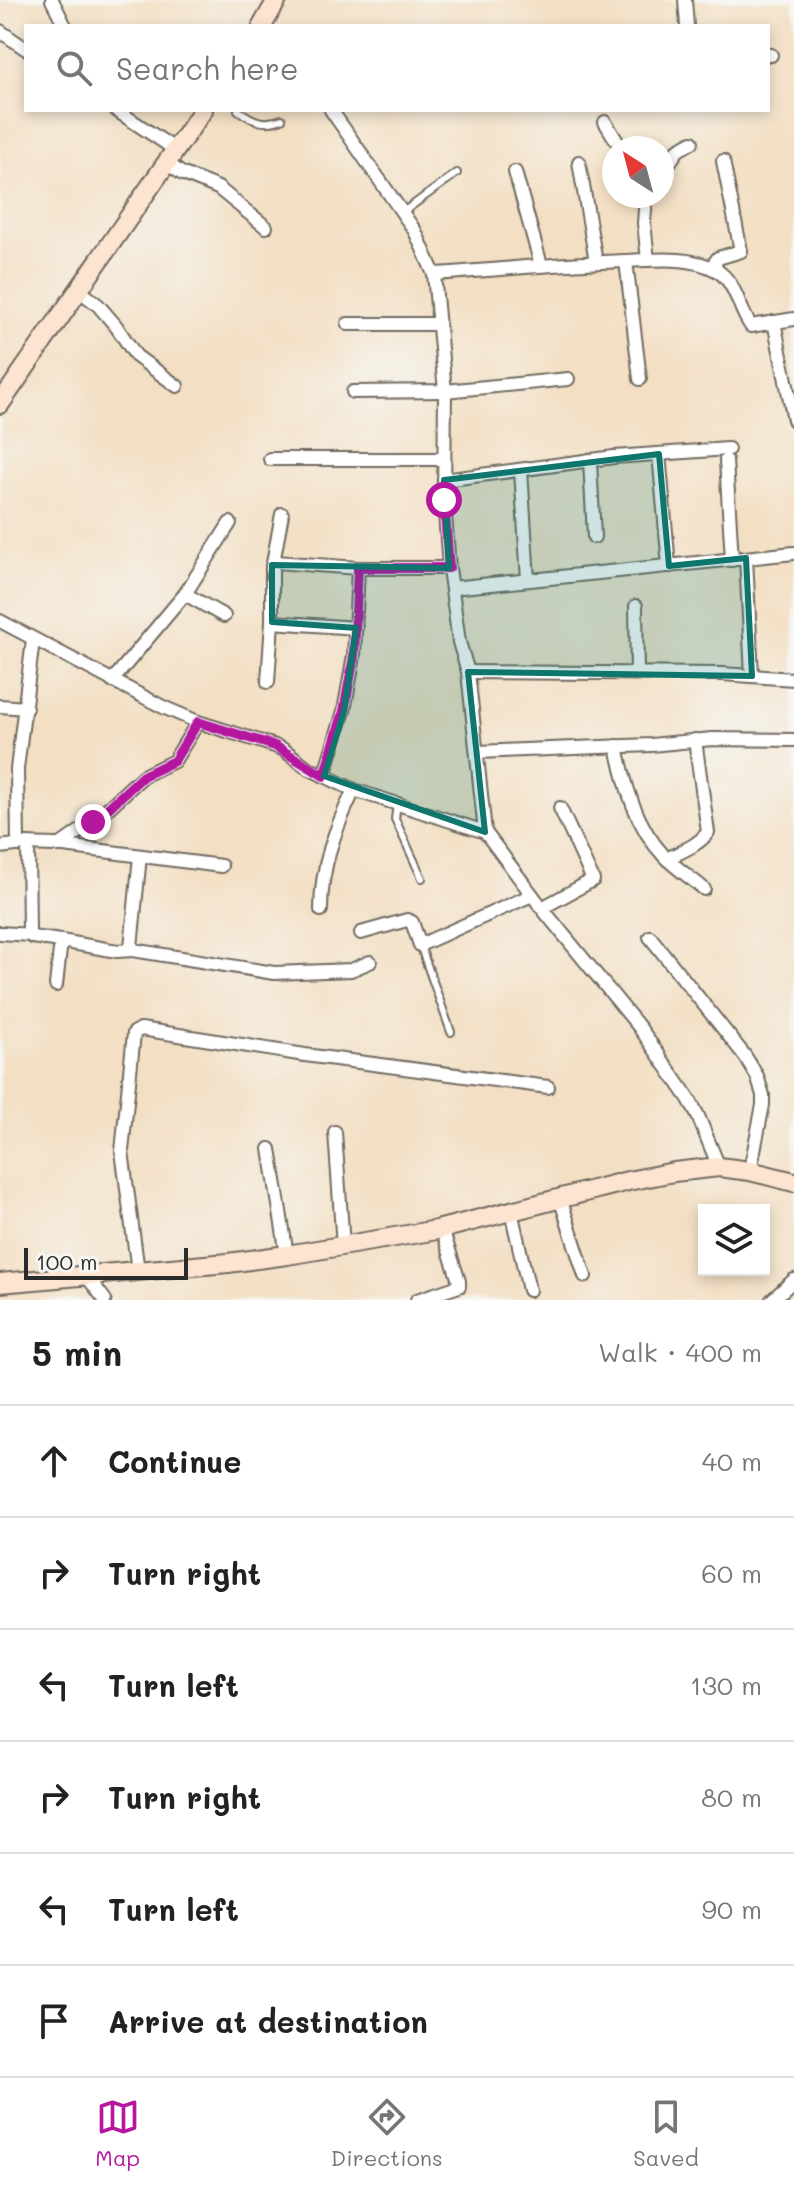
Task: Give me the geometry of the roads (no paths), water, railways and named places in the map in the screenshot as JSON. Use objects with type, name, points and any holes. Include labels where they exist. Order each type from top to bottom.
[{"type":"street","points":[[52,0],[64,24]]},
{"type":"street","points":[[685,0],[687,24]]},
{"type":"street","points":[[0,31],[24,48]]},
{"type":"street","points":[[118,112],[171,157],[181,173],[218,188],[266,227]]},
{"type":"street","points":[[0,404],[202,112]]},
{"type":"street","points":[[332,112],[415,231],[434,274],[445,391],[444,480],[449,568],[459,642],[468,672],[485,832],[542,908],[640,1028],[689,1099],[719,1167]]},
{"type":"street","points":[[605,122],[614,136]]},
{"type":"street","points":[[674,156],[692,142]]},
{"type":"street","points":[[716,270],[716,259],[741,251],[723,161]]},
{"type":"street","points":[[579,162],[596,262]]},
{"type":"street","points":[[515,172],[541,265]]},
{"type":"street","points":[[644,208],[648,260]]},
{"type":"street","points":[[626,261],[640,379]]},
{"type":"street","points":[[434,274],[596,262],[688,261],[725,276],[750,325],[794,319]]},
{"type":"street","points":[[79,290],[98,305],[136,356],[177,386]]},
{"type":"street","points":[[774,322],[794,420]]},
{"type":"street","points":[[348,324],[439,324]]},
{"type":"street","points":[[353,392],[445,391],[568,379]]},
{"type":"street","points":[[444,480],[590,460],[659,454],[727,454],[752,676]]},
{"type":"street","points":[[659,454],[669,566]]},
{"type":"street","points":[[270,459],[444,459]]},
{"type":"street","points":[[590,460],[594,537]]},
{"type":"street","points":[[521,470],[528,580]]},
{"type":"street","points":[[268,682],[273,563],[282,514]]},
{"type":"street","points":[[112,681],[185,594],[230,523]]},
{"type":"street","points":[[452,588],[794,553]]},
{"type":"street","points":[[273,563],[358,568],[449,568]]},
{"type":"street","points":[[324,776],[344,711],[354,656],[358,568]]},
{"type":"street","points":[[185,594],[224,616]]},
{"type":"street","points":[[636,606],[637,674]]},
{"type":"street","points":[[0,621],[163,707],[198,722],[275,746],[354,790],[485,832]]},
{"type":"street","points":[[272,622],[356,628]]},
{"type":"street","points":[[30,935],[17,769],[33,640]]},
{"type":"street","points":[[468,672],[794,679]]},
{"type":"street","points":[[0,706],[26,708]]},
{"type":"street","points":[[59,846],[93,822],[143,776],[174,761],[198,722]]},
{"type":"street","points":[[477,752],[651,745],[695,740],[794,740]]},
{"type":"street","points":[[667,859],[691,847],[708,832],[695,740]]},
{"type":"street","points":[[617,746],[624,781],[652,842],[667,859],[704,889]]},
{"type":"street","points":[[321,910],[321,888],[327,856],[337,823],[354,790]]},
{"type":"street","points":[[542,908],[593,880],[560,808]]},
{"type":"street","points":[[0,847],[23,844],[59,846],[221,866]]},
{"type":"street","points":[[133,950],[140,856]]},
{"type":"street","points":[[361,933],[407,920],[412,922],[420,945],[532,895]]},
{"type":"street","points":[[0,933],[274,973],[351,970],[370,962]]},
{"type":"street","points":[[650,937],[739,1048],[757,1076],[763,1105],[750,1171]]},
{"type":"street","points":[[56,985],[61,941]]},
{"type":"street","points":[[138,1271],[122,1151],[134,1033],[141,1029],[305,1055],[548,1087]]},
{"type":"street","points":[[335,1132],[343,1246]]},
{"type":"street","points":[[270,1149],[287,1255]]},
{"type":"street","points":[[0,1283],[287,1255],[343,1246],[442,1229],[674,1172],[719,1167],[794,1182]]},
{"type":"street","points":[[560,1198],[585,1276]]},
{"type":"street","points":[[511,1211],[529,1290]]},
{"type":"street","points":[[417,1300],[459,1286],[442,1229]]},
{"type":"street","points":[[86,1275],[105,1300]]},
{"type":"street","points":[[772,1300],[794,1280]]},
{"type":"lane","points":[[241,112],[258,122],[274,123],[282,119]]},
{"type":"lane","points":[[403,212],[457,173]]},
{"type":"lane","points":[[397,804],[395,819],[422,878]]},
{"type":"lane","points":[[420,945],[451,1032]]}]
